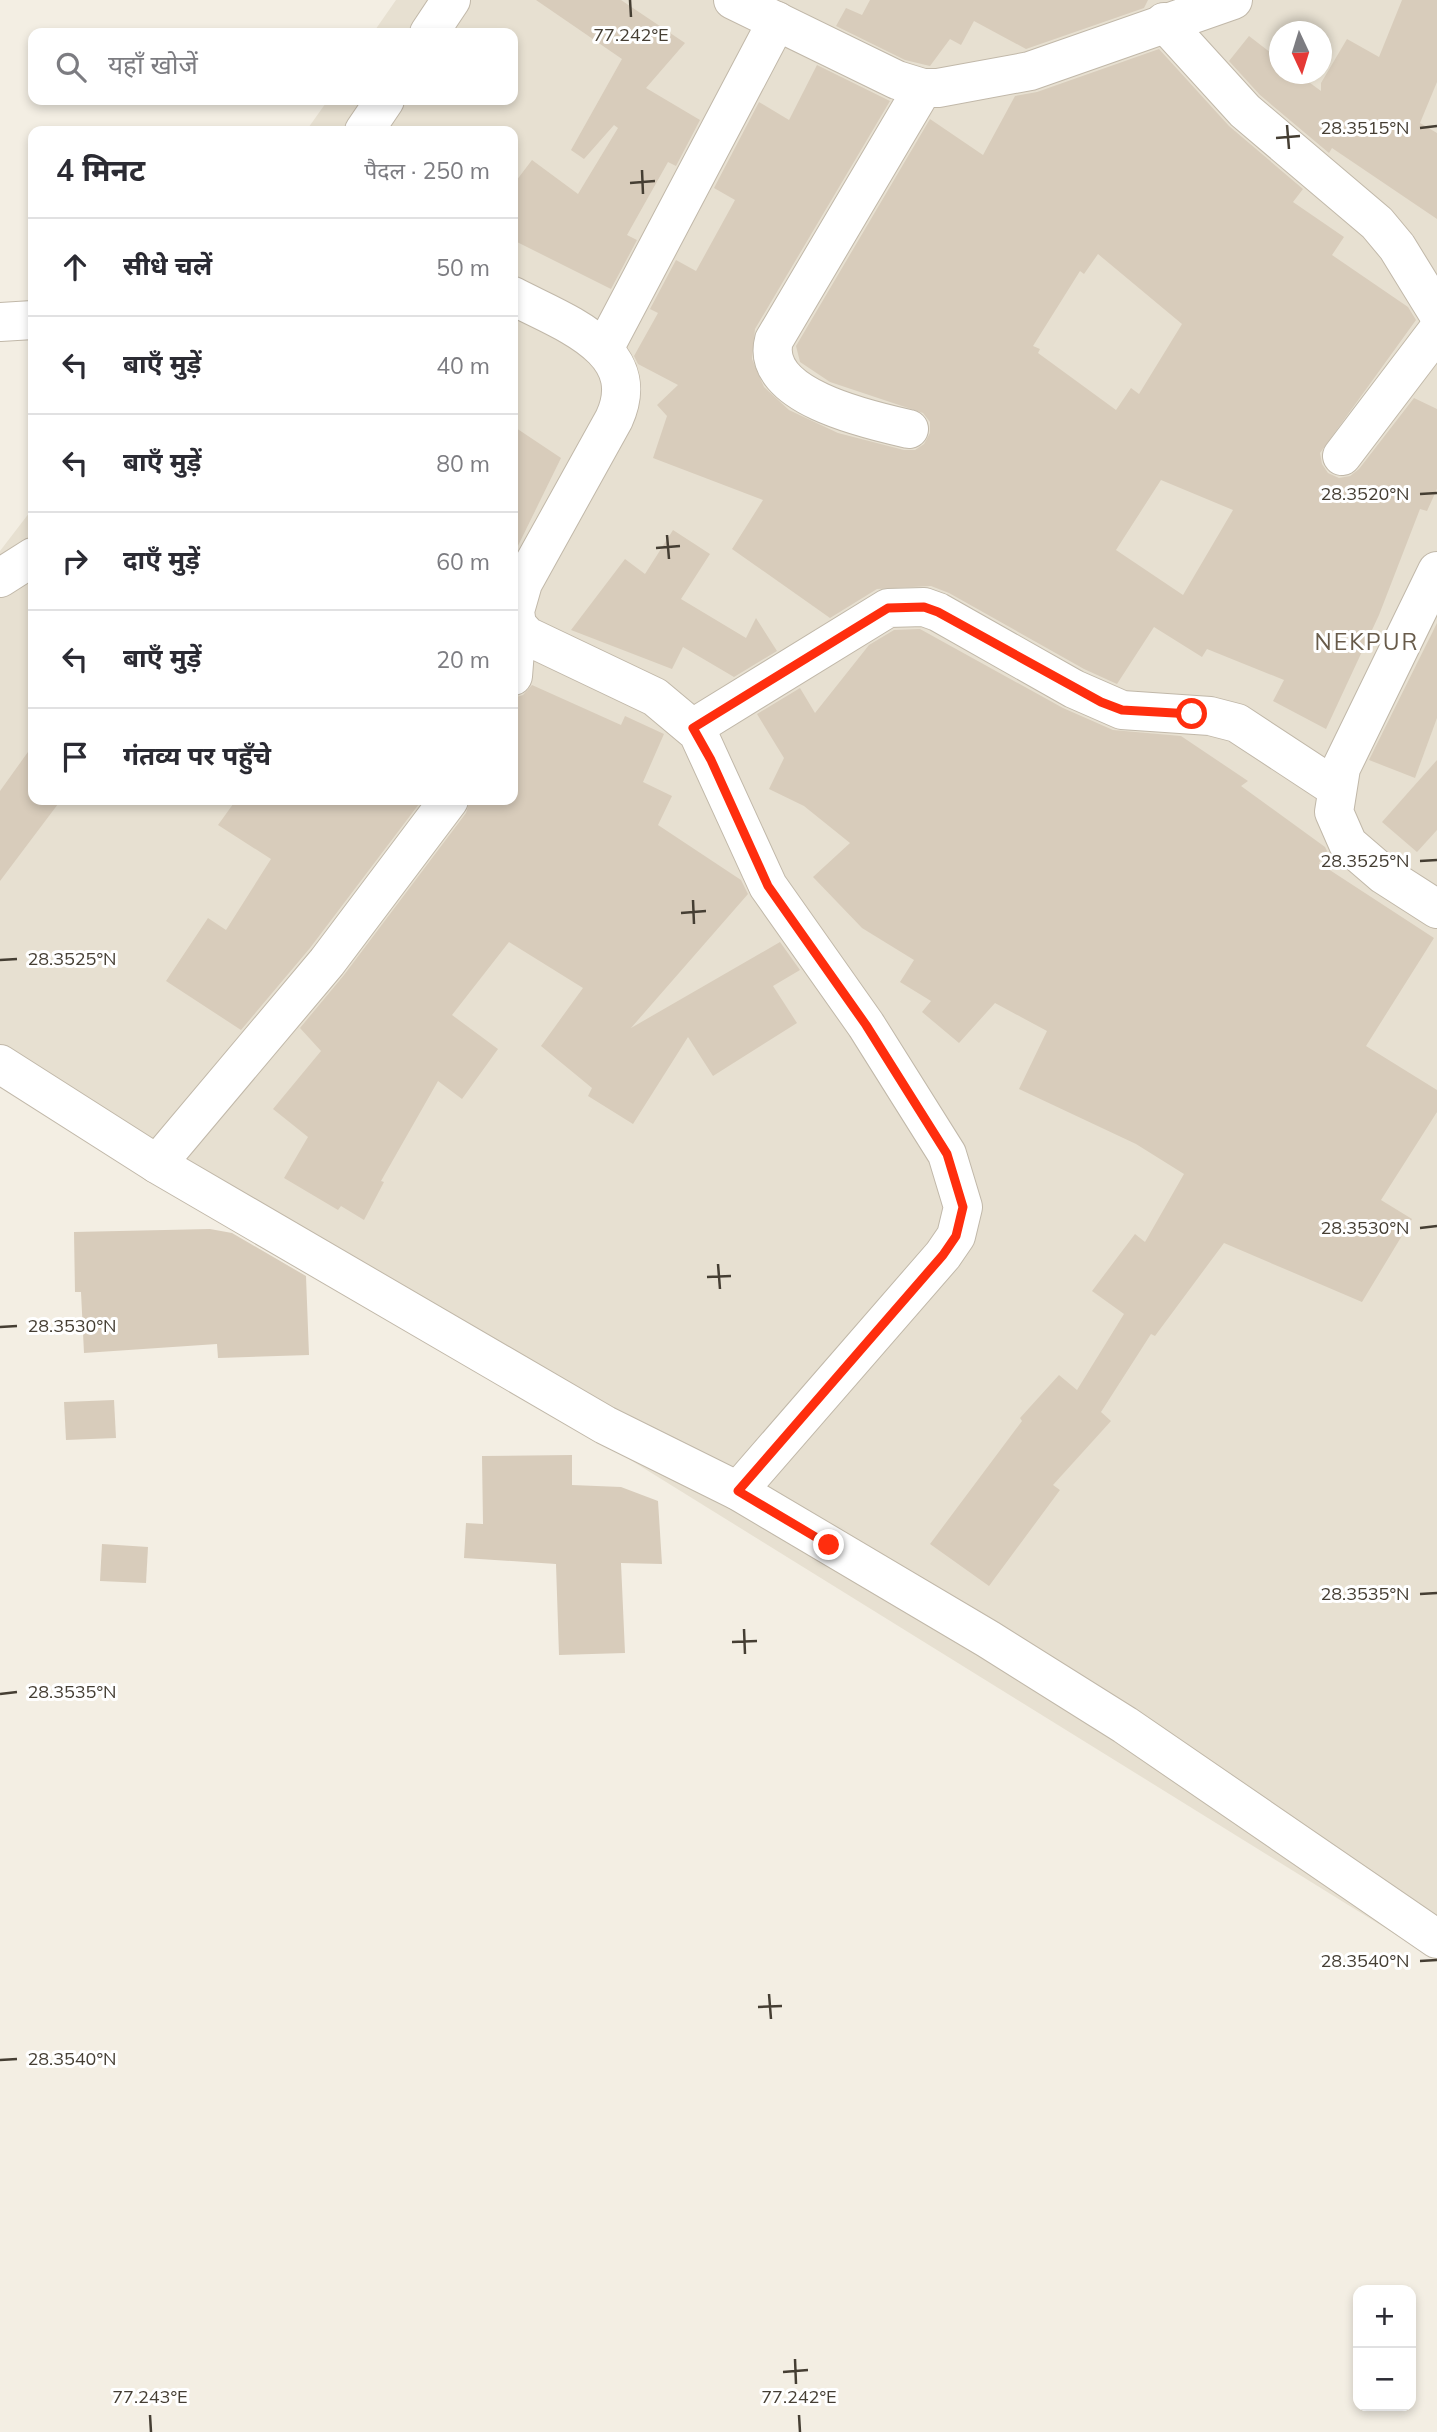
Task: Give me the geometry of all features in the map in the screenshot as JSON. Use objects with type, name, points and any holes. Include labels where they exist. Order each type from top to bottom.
[{"type":"street","points":[[432,28],[451,0]]},
{"type":"street","points":[[733,0],[898,80],[923,88],[979,83],[1030,71],[1164,22],[1234,0]]},
{"type":"street","points":[[604,349],[777,21]]},
{"type":"street","points":[[1164,22],[1231,98],[1377,223],[1397,247],[1437,312]]},
{"type":"street","points":[[909,429],[863,417],[808,395],[785,380],[773,364],[771,352],[774,340],[923,88]]},
{"type":"street","points":[[367,126],[382,105]]},
{"type":"street","points":[[518,299],[578,330],[604,349],[621,376],[620,406],[523,583],[518,600]]},
{"type":"street","points":[[0,322],[28,320]]},
{"type":"street","points":[[1342,456],[1437,331]]},
{"type":"street","points":[[0,578],[28,560]]},
{"type":"street","points":[[1437,571],[1341,768],[1334,812],[1348,844],[1384,875],[1437,909]]},
{"type":"street","points":[[693,728],[888,608],[924,607],[1074,689],[1122,710],[1210,716],[1237,723],[1336,788]]},
{"type":"street","points":[[518,626],[536,640],[654,697],[693,728],[711,760],[773,894],[866,1025],[947,1154],[963,1207],[956,1236],[943,1255],[738,1491]]},
{"type":"street","points":[[157,1164],[327,961],[445,805]]},
{"type":"street","points":[[0,1064],[157,1164],[605,1425],[738,1491],[988,1639],[1125,1725],[1437,1939]]},
{"type":"shaded area","points":[[396,0],[1437,0],[1437,1960],[0,1069],[0,551],[28,515],[28,805],[518,805],[518,126],[310,126],[324,105],[518,105],[518,28],[376,28]]},
{"type":"building","points":[[536,0],[621,0],[685,43],[646,88],[700,120],[676,166],[668,162],[627,235],[637,240],[611,289],[518,242],[518,178],[532,160],[578,194],[618,128],[614,125],[584,159],[571,150],[622,59]]},
{"type":"building","points":[[870,0],[1148,0],[1144,8],[1026,49],[974,21],[961,45],[950,39],[930,66],[905,60],[836,26],[846,8],[862,15]]},
{"type":"building","points":[[1402,0],[1437,0],[1437,82],[1420,123],[1437,133],[1437,219],[1332,148],[1329,153],[1260,95],[1229,61],[1249,36],[1269,51],[1269,84],[1312,84],[1321,91],[1321,84],[1332,84],[1332,64],[1347,39],[1379,57]]},
{"type":"building","points":[[1159,49],[1229,126],[1303,189],[1293,202],[1344,237],[1332,255],[1408,307],[1416,320],[1320,453],[1322,464],[1328,473],[1339,478],[1350,476],[1359,469],[1414,398],[1437,409],[1437,489],[1427,511],[1420,509],[1379,615],[1326,729],[1273,701],[1284,680],[1207,649],[1202,657],[1154,627],[1117,684],[1084,669],[949,593],[931,586],[877,589],[830,618],[732,549],[763,500],[653,458],[667,416],[657,405],[678,385],[638,364],[634,356],[658,313],[650,309],[676,260],[696,271],[735,200],[714,188],[759,102],[789,120],[817,65],[890,101],[755,329],[752,359],[764,387],[789,410],[838,433],[904,450],[915,450],[924,444],[930,433],[930,422],[923,413],[830,382],[800,362],[796,346],[930,119],[983,155],[1015,96],[1037,92]],"holes":[[[1098,254],[1182,324],[1139,394],[1131,388],[1116,410],[1038,353],[1040,349],[1033,346],[1080,271],[1084,274]],[[1161,480],[1233,510],[1183,595],[1116,550]]]},
{"type":"building","points":[[518,429],[561,458],[518,546]]},
{"type":"building","points":[[673,530],[710,554],[681,599],[746,638],[756,618],[777,651],[734,677],[683,647],[672,669],[571,630],[625,559],[645,574]]},
{"type":"building","points":[[1437,623],[1437,718],[1415,778],[1369,760]]},
{"type":"building","points":[[920,629],[1063,708],[1113,730],[1181,736],[1248,781],[1241,786],[1325,847],[1327,851],[1319,863],[1434,938],[1366,1046],[1437,1090],[1437,1112],[1381,1200],[1412,1219],[1362,1302],[1224,1243],[1155,1336],[1151,1334],[1101,1412],[1111,1421],[1053,1485],[1060,1490],[989,1586],[930,1544],[1022,1421],[1020,1418],[1059,1375],[1077,1390],[1124,1314],[1092,1291],[1135,1234],[1145,1242],[1184,1174],[1136,1144],[1019,1089],[1047,1031],[995,1003],[959,1043],[922,1012],[931,1001],[900,982],[914,960],[862,928],[813,877],[850,843],[804,806],[769,789],[784,758],[757,714],[800,688],[815,713],[869,645],[894,630]]},
{"type":"building","points":[[532,685],[621,725],[625,716],[664,734],[643,782],[672,796],[658,825],[741,880],[748,894],[631,1028],[780,942],[800,970],[773,986],[797,1023],[713,1076],[688,1037],[633,1124],[588,1096],[592,1088],[541,1046],[583,988],[509,942],[452,1015],[498,1049],[462,1099],[438,1081],[381,1181],[384,1182],[364,1220],[341,1206],[338,1210],[284,1178],[308,1137],[273,1109],[321,1051],[300,1028],[344,975],[466,813],[468,805],[518,805],[518,696]]},
{"type":"building","points":[[28,752],[28,805],[57,805],[0,881],[0,791]]},
{"type":"building","points":[[1437,760],[1437,830],[1417,852],[1382,822]]},
{"type":"building","points":[[232,805],[418,805],[310,948],[241,1030],[166,981],[208,918],[226,930],[271,859],[218,825]]},
{"type":"building","points":[[210,1229],[232,1233],[306,1276],[309,1355],[218,1358],[217,1344],[84,1353],[81,1292],[75,1292],[74,1232]]},
{"type":"building","points":[[114,1400],[116,1438],[66,1440],[64,1402]]},
{"type":"building","points":[[572,1455],[572,1485],[621,1487],[658,1501],[662,1564],[621,1563],[625,1653],[559,1655],[556,1564],[464,1558],[466,1523],[483,1524],[482,1456]]},
{"type":"building","points":[[102,1544],[148,1547],[146,1583],[100,1581]]},
{"type":"district","name":"NEKPUR","points":[[1367,641]]},
{"type":"route","points":[[829,1545],[738,1491],[943,1255],[956,1236],[963,1207],[959,1186],[947,1154],[866,1025],[783,911],[768,886],[711,760],[693,728],[888,608],[908,606],[924,607],[938,612],[1074,689],[1122,710],[1192,714]]}]
